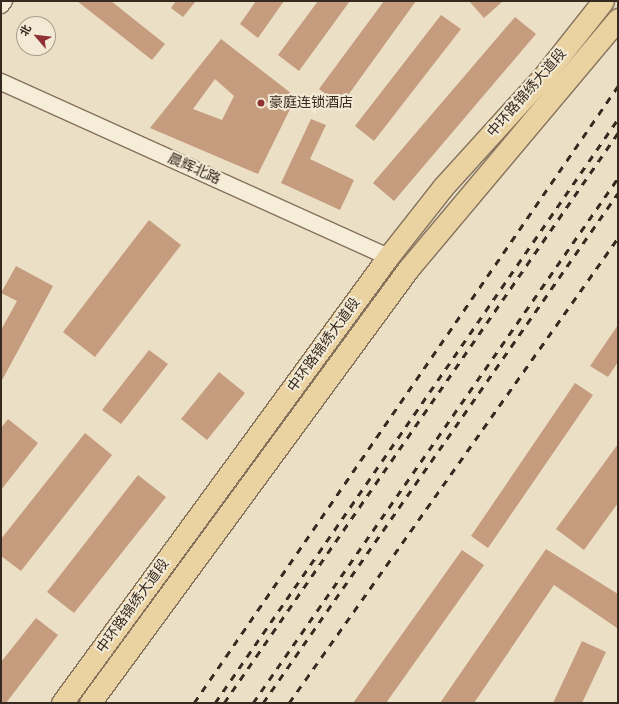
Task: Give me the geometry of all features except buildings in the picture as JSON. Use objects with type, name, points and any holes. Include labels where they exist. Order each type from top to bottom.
[{"type":"main road","name":"中环路锦绣大道段","points":[[62,703],[388,257],[442,187],[542,78],[603,1]]},
{"type":"main road","name":"中环路锦绣大道段","points":[[90,703],[409,268],[618,19]]},
{"type":"street","points":[[1,5],[4,1]]},
{"type":"street","name":"晨辉北路","points":[[1,82],[388,257]]},
{"type":"railway","points":[[194,703],[618,86]]},
{"type":"railway","points":[[215,703],[618,119]]},
{"type":"railway","points":[[224,703],[618,133]]},
{"type":"railway","points":[[253,703],[618,178]]},
{"type":"railway","points":[[263,703],[618,193]]},
{"type":"railway","points":[[289,703],[618,238]]},
{"type":"place","name":"豪庭连锁酒店","points":[[261,103]]}]
